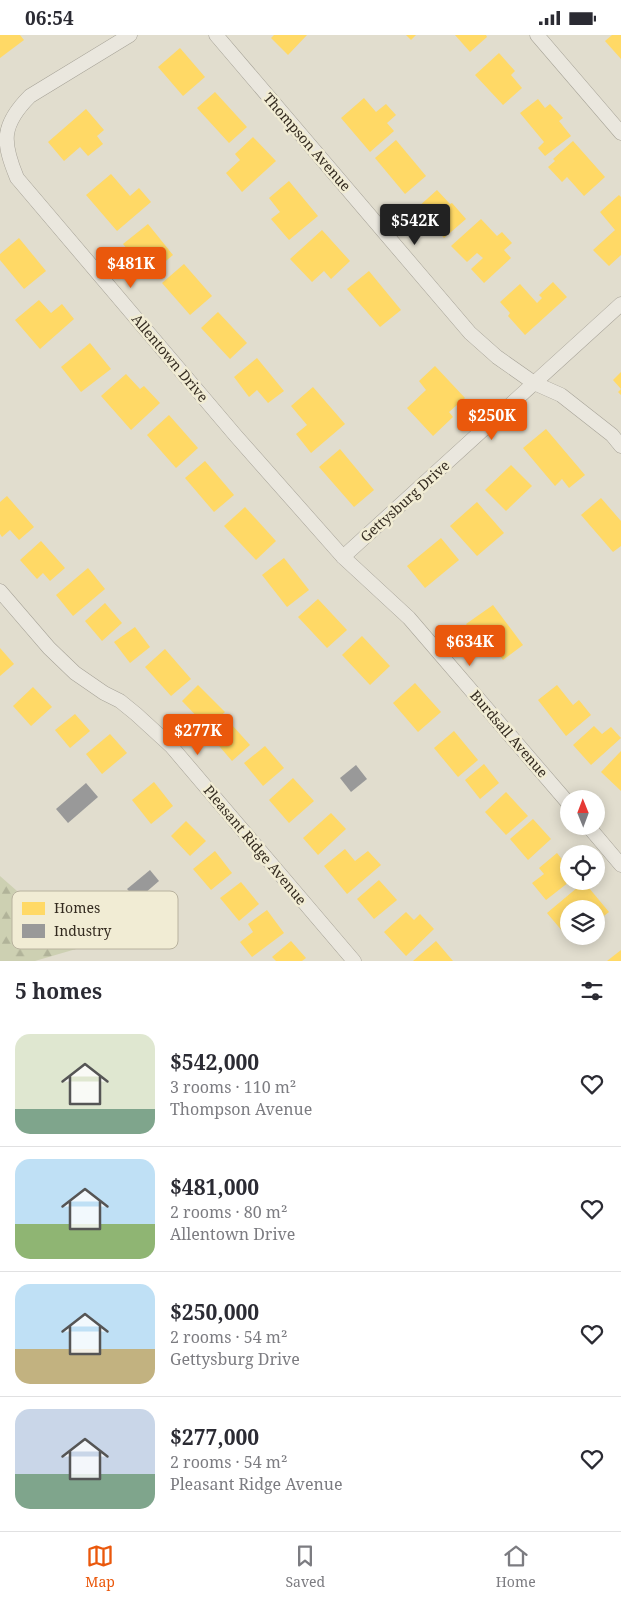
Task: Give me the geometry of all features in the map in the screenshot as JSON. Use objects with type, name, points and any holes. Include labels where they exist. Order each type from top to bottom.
[{"type":"street","name":"Allentown Drive","points":[[130,35],[30,96],[10,119],[7,136],[8,156],[17,178],[236,436],[343,557]]},
{"type":"street","name":"Thompson Avenue","points":[[216,35],[470,333],[497,357],[534,383],[561,395],[612,435],[621,445]]},
{"type":"street","points":[[537,35],[621,133]]},
{"type":"street","name":"Gettysburg Drive","points":[[343,557],[621,304]]},
{"type":"street","name":"Burdsall Avenue","points":[[343,557],[409,618],[560,794]]},
{"type":"street","name":"Pleasant Ridge Avenue","points":[[0,591],[49,648],[75,673],[130,710],[170,746],[354,961]]},
{"type":"street","points":[[596,835],[621,865]]},
{"type":"green space","points":[[0,876],[17,891],[12,891],[12,949],[76,949],[35,961],[0,961]]},
{"type":"building: Homes","points":[[0,35],[20,35],[24,40],[0,58]]},
{"type":"building: Homes","points":[[274,35],[307,35],[288,55],[271,38]]},
{"type":"building: Homes","points":[[406,35],[416,35],[411,40]]},
{"type":"building: Homes","points":[[455,35],[486,35],[487,37],[470,52]]},
{"type":"building: Homes","points":[[612,35],[621,35],[621,59],[605,41]]},
{"type":"building: Homes","points":[[180,48],[205,77],[183,96],[158,67]]},
{"type":"building: Homes","points":[[499,53],[515,71],[511,75],[522,88],[503,105],[475,75]]},
{"type":"building: Homes","points":[[215,92],[247,127],[229,143],[197,108]]},
{"type":"building: Homes","points":[[364,98],[376,112],[386,104],[396,115],[387,123],[394,131],[370,152],[341,118]]},
{"type":"building: Homes","points":[[538,99],[545,108],[550,104],[563,118],[559,121],[571,136],[545,156],[538,148],[544,142],[520,113]]},
{"type":"building: Homes","points":[[86,109],[104,130],[97,136],[103,144],[88,156],[80,147],[64,161],[48,142]]},
{"type":"building: Homes","points":[[253,137],[276,161],[242,192],[226,173],[240,160],[235,154]]},
{"type":"building: Homes","points":[[396,140],[426,176],[405,194],[375,158]]},
{"type":"building: Homes","points":[[573,141],[605,177],[584,196],[567,177],[562,182],[548,167],[555,161],[553,159]]},
{"type":"building: Homes","points":[[111,174],[130,196],[139,188],[151,202],[117,231],[86,195]]},
{"type":"building: Homes","points":[[289,181],[318,216],[289,240],[271,219],[280,212],[269,198]]},
{"type":"building: Homes","points":[[437,190],[466,219],[444,238],[417,208]]},
{"type":"building: Homes","points":[[619,195],[621,197],[621,255],[609,266],[593,250],[615,230],[600,212]]},
{"type":"building: Homes","points":[[481,219],[497,236],[502,232],[512,243],[504,250],[511,258],[484,283],[471,269],[483,258],[477,253],[467,262],[451,246]]},
{"type":"building: Homes","points":[[148,224],[173,255],[149,275],[123,244]]},
{"type":"building: Homes","points":[[322,230],[350,261],[331,279],[324,271],[312,282],[290,259]]},
{"type":"building: Homes","points":[[19,238],[46,271],[24,289],[0,260],[0,254]]},
{"type":"building: Homes","points":[[184,264],[212,296],[190,315],[162,283]]},
{"type":"building: Homes","points":[[369,271],[401,310],[380,327],[347,289]]},
{"type":"building: Homes","points":[[553,282],[567,297],[525,335],[508,316],[510,313],[500,302],[520,284],[537,303],[542,298],[539,295]]},
{"type":"building: Homes","points":[[39,300],[51,313],[62,304],[74,319],[40,349],[15,320]]},
{"type":"building: Homes","points":[[218,312],[247,343],[230,359],[201,328]]},
{"type":"building: Homes","points":[[90,343],[111,369],[81,392],[61,367]]},
{"type":"building: Homes","points":[[257,358],[284,391],[268,403],[257,390],[249,397],[234,377]]},
{"type":"building: Homes","points":[[435,366],[465,398],[449,412],[453,417],[433,436],[407,408],[426,390],[419,381]]},
{"type":"building: Homes","points":[[621,372],[621,389],[613,380]]},
{"type":"building: Homes","points":[[126,374],[140,389],[144,386],[160,403],[131,430],[101,396]]},
{"type":"building: Homes","points":[[313,387],[345,424],[311,453],[296,434],[307,425],[291,406]]},
{"type":"building: Homes","points":[[169,415],[198,448],[176,468],[147,435]]},
{"type":"building: Homes","points":[[546,429],[585,475],[569,488],[562,479],[555,486],[523,448]]},
{"type":"building: Homes","points":[[340,449],[374,490],[354,507],[319,467]]},
{"type":"building: Homes","points":[[205,461],[234,495],[214,512],[185,478]]},
{"type":"building: Homes","points":[[511,465],[532,486],[506,511],[485,490]]},
{"type":"building: Homes","points":[[7,496],[34,527],[19,540],[10,530],[2,537],[0,534],[0,502]]},
{"type":"building: Homes","points":[[601,498],[621,521],[621,546],[613,552],[581,515]]},
{"type":"building: Homes","points":[[477,502],[504,533],[477,556],[450,526]]},
{"type":"building: Homes","points":[[245,507],[276,541],[256,560],[224,526]]},
{"type":"building: Homes","points":[[441,538],[459,560],[425,588],[407,566]]},
{"type":"building: Homes","points":[[41,541],[65,568],[50,581],[43,573],[37,579],[20,560]]},
{"type":"building: Homes","points":[[284,558],[309,590],[287,607],[262,575]]},
{"type":"building: Homes","points":[[88,568],[105,589],[73,616],[56,595]]},
{"type":"building: Homes","points":[[318,599],[347,630],[327,648],[298,617]]},
{"type":"building: Homes","points":[[105,603],[122,623],[102,641],[85,621]]},
{"type":"building: Homes","points":[[493,605],[523,645],[503,660],[487,638],[480,643],[466,624]]},
{"type":"building: Homes","points":[[135,627],[150,647],[130,663],[114,642]]},
{"type":"building: Homes","points":[[362,636],[390,666],[370,685],[342,655]]},
{"type":"building: Homes","points":[[0,648],[14,664],[0,676]]},
{"type":"building: Homes","points":[[165,649],[191,679],[171,696],[145,667]]},
{"type":"building: Homes","points":[[415,683],[441,712],[418,732],[393,703]]},
{"type":"building: Homes","points":[[198,685],[225,712],[208,728],[182,701]]},
{"type":"building: Homes","points":[[557,685],[573,705],[579,700],[591,715],[566,736],[538,700]]},
{"type":"building: Homes","points":[[33,687],[52,707],[31,726],[13,706]]},
{"type":"building: Homes","points":[[75,714],[90,731],[70,748],[55,730]]},
{"type":"building: Homes","points":[[232,725],[250,745],[232,761],[214,740]]},
{"type":"building: Homes","points":[[594,726],[602,734],[611,727],[621,738],[591,765],[573,745]]},
{"type":"building: Homes","points":[[454,731],[478,760],[458,777],[434,748]]},
{"type":"building: Homes","points":[[110,734],[127,753],[102,774],[86,754]]},
{"type":"building: Homes","points":[[265,746],[284,768],[263,786],[244,763]]},
{"type":"building: Homes","points":[[621,751],[621,791],[601,772]]},
{"type":"building: Homes","points":[[484,764],[499,783],[480,799],[465,780]]},
{"type":"building: Homes","points":[[293,778],[314,801],[289,823],[269,800]]},
{"type":"building: Homes","points":[[154,782],[173,806],[151,824],[132,800]]},
{"type":"building: Homes","points":[[506,792],[528,816],[506,835],[485,812]]},
{"type":"building: Homes","points":[[331,813],[346,829],[318,855],[303,838]]},
{"type":"building: Homes","points":[[533,819],[551,839],[528,860],[510,839]]},
{"type":"building: Homes","points":[[186,821],[206,841],[190,856],[171,836]]},
{"type":"building: Homes","points":[[345,849],[355,861],[368,851],[381,865],[347,894],[324,866]]},
{"type":"building: Homes","points":[[215,851],[232,873],[211,890],[193,869]]},
{"type":"building: Homes","points":[[557,853],[560,857],[560,889],[546,900],[532,883],[544,874],[539,868]]},
{"type":"building: Homes","points":[[379,880],[397,900],[374,919],[357,899]]},
{"type":"building: Homes","points":[[241,882],[259,904],[239,921],[220,898]]},
{"type":"building: Homes","points":[[574,890],[591,890],[599,900],[563,900]]},
{"type":"building: Homes","points":[[560,902],[560,928],[547,913]]},
{"type":"building: Homes","points":[[605,907],[609,912],[605,915]]},
{"type":"building: Homes","points":[[267,910],[284,933],[252,957],[240,942],[253,932],[248,924]]},
{"type":"building: Homes","points":[[406,912],[414,920],[420,914],[434,929],[406,956],[384,932]]},
{"type":"building: Homes","points":[[291,941],[306,958],[302,961],[276,961],[272,957]]},
{"type":"building: Homes","points":[[436,941],[453,961],[413,961]]},
{"type":"building: Homes","points":[[621,950],[621,961],[607,961]]},
{"type":"building: Industry","points":[[356,765],[367,779],[351,792],[340,778]]},
{"type":"building: Industry","points":[[86,783],[98,797],[68,823],[56,809]]},
{"type":"building: Industry","points":[[150,870],[159,881],[147,891],[129,891],[127,889]]}]
